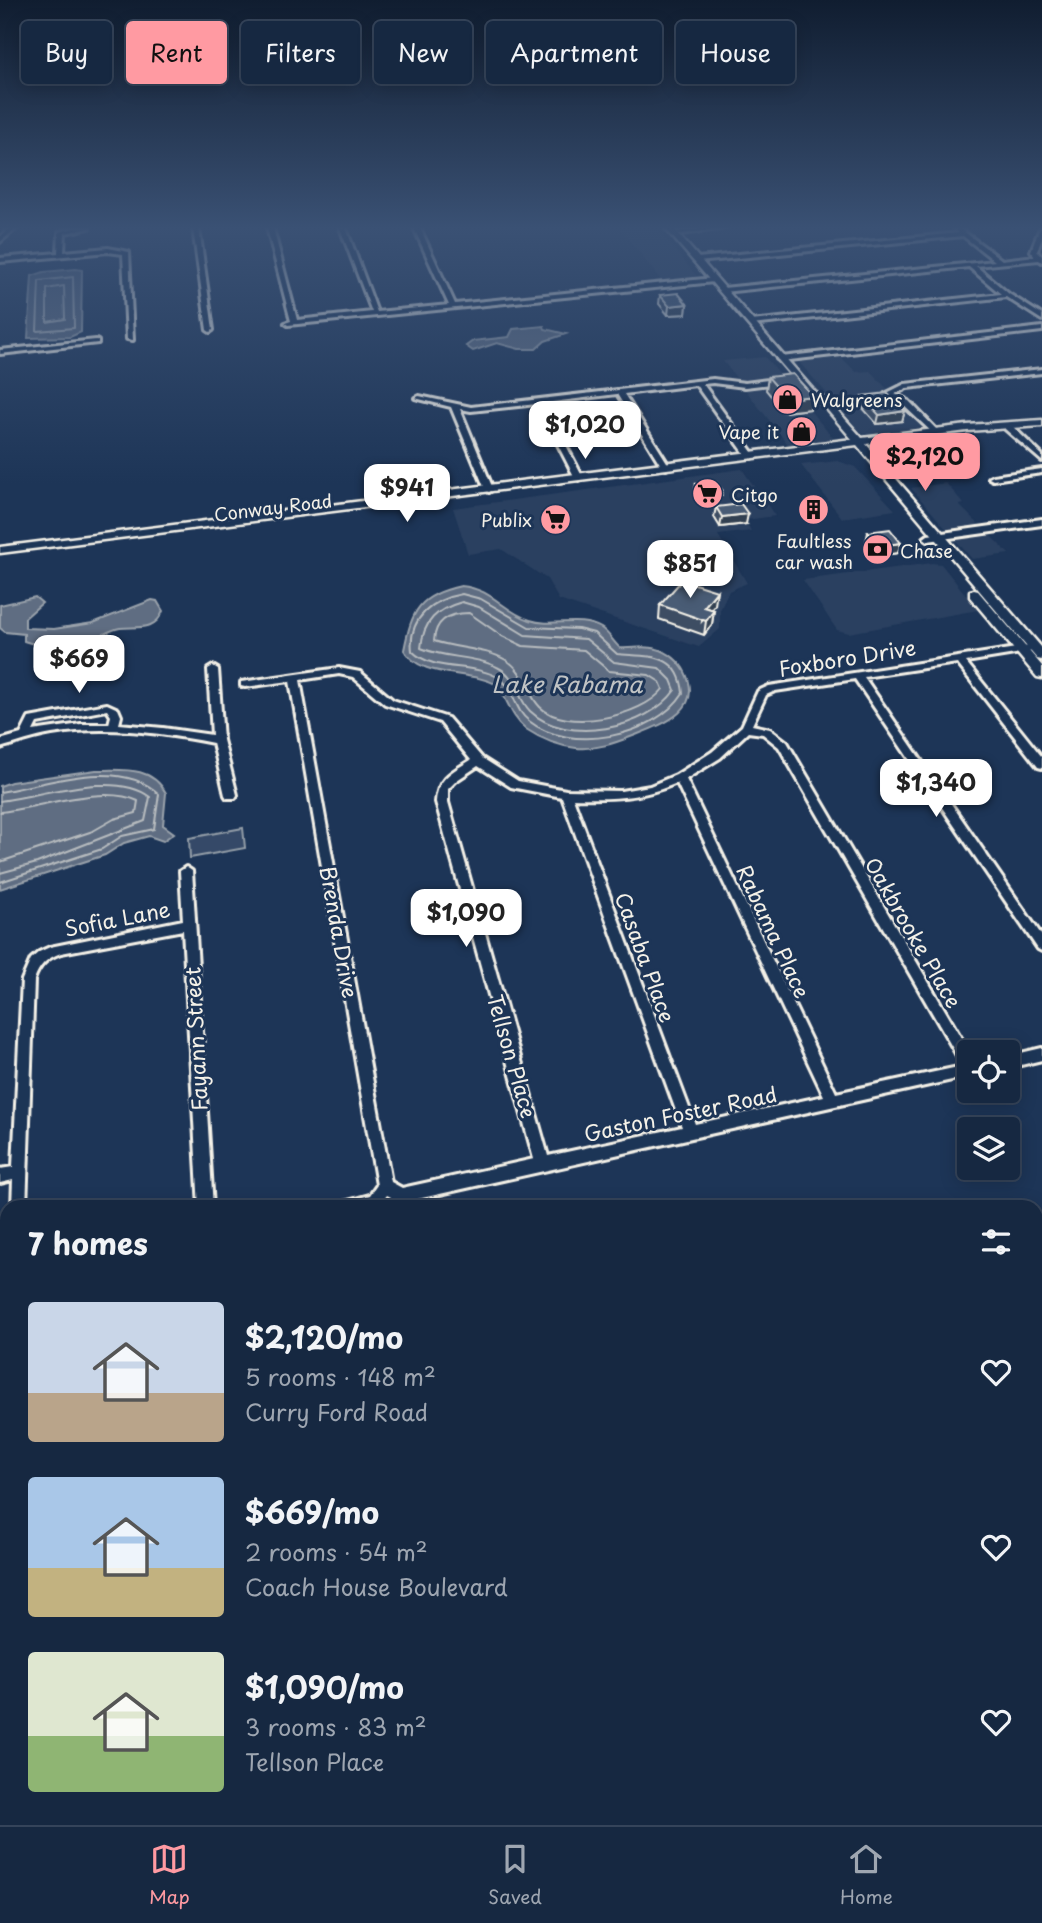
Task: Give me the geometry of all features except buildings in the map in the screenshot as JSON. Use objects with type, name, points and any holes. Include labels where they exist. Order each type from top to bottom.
[{"type":"main road","points":[[743,313],[813,394],[816,405],[858,447],[1018,637],[1033,651],[1042,674]]},
{"type":"main road","name":"Conway Road","points":[[0,559],[433,496],[581,482],[858,447],[934,432],[1042,423]]},
{"type":"main road","name":"Conway Road","points":[[0,550],[388,510],[552,489],[627,472],[751,456],[974,436],[1008,427]]},
{"type":"main road","points":[[388,510],[433,496]]},
{"type":"street","points":[[130,313],[131,339]]},
{"type":"street","points":[[209,313],[211,330]]},
{"type":"street","points":[[289,313],[291,321],[372,313]]},
{"type":"street","points":[[751,323],[841,313]]},
{"type":"street","points":[[781,359],[1042,329]]},
{"type":"street","points":[[0,352],[96,342]]},
{"type":"street","points":[[934,432],[892,391],[1042,371]]},
{"type":"street","points":[[419,398],[471,409],[713,381],[745,385],[799,379]]},
{"type":"street","points":[[698,383],[751,456]]},
{"type":"street","points":[[619,392],[666,467]]},
{"type":"street","points":[[539,401],[581,482]]},
{"type":"street","points":[[455,407],[489,489]]},
{"type":"street","points":[[1008,427],[1042,459]]},
{"type":"street","points":[[993,478],[1042,471]]},
{"type":"street","points":[[934,537],[1042,522]]},
{"type":"street","name":"Foxboro Drive","points":[[244,684],[339,671],[356,674],[388,702],[444,720],[478,761],[515,784],[566,794],[621,795],[652,789],[680,778],[716,755],[746,728],[762,693],[773,688],[959,659],[1033,651]]},
{"type":"street","points":[[959,659],[1042,764]]},
{"type":"street","points":[[213,669],[218,740],[231,795]]},
{"type":"street","points":[[857,674],[1042,946]]},
{"type":"street","name":"Brenda Drive","points":[[295,677],[387,1200]]},
{"type":"street","points":[[26,735],[33,720],[107,707],[113,709],[116,716],[113,727]]},
{"type":"street","points":[[0,744],[26,735],[113,727],[182,733],[218,740]]},
{"type":"street","name":"Oakbrooke Place","points":[[746,728],[766,731],[783,745],[957,1046]]},
{"type":"street","name":"Tellson Place","points":[[478,761],[453,777],[443,788],[442,802],[543,1164]]},
{"type":"street","name":"Rabama Place","points":[[680,778],[833,1101]]},
{"type":"street","name":"Casaba Place","points":[[566,794],[691,1132]]},
{"type":"street","name":"Fayann Street","points":[[186,871],[205,1200]]},
{"type":"street","name":"Sofia Lane","points":[[20,1172],[28,980],[32,964],[46,953],[188,924]]},
{"type":"street","points":[[1020,1059],[1042,1054]]},
{"type":"street","name":"Gaston Foster Road","points":[[387,1200],[957,1071]]},
{"type":"street","points":[[0,1176],[20,1172],[19,1200]]},
{"type":"shaded area","points":[[840,356],[856,372],[870,371],[927,430],[872,437],[863,434],[798,361]]},
{"type":"shaded area","points":[[765,357],[833,440],[790,447],[723,361]]},
{"type":"shaded area","points":[[838,461],[855,467],[895,510],[842,518],[801,465]]},
{"type":"shaded area","points":[[742,469],[775,516],[745,520],[751,531],[718,535],[747,583],[729,591],[720,610],[720,629],[699,647],[559,600],[547,579],[501,549],[468,554],[453,508]]},
{"type":"shaded area","points":[[946,483],[964,504],[959,505],[1009,554],[972,559],[911,488]]},
{"type":"shaded area","points":[[941,564],[978,610],[849,633],[837,630],[803,580]]},
{"type":"shaded area","points":[[243,828],[245,848],[190,858],[189,838]]},
{"type":"water","points":[[30,313],[81,313],[81,332],[70,337],[28,338]]},
{"type":"water","points":[[544,326],[545,329],[566,334],[545,341],[536,349],[519,349],[497,343],[473,351],[466,346],[473,341],[509,337],[513,329]]},
{"type":"water","name":"Lake Rabama","points":[[461,586],[481,591],[530,620],[592,624],[604,630],[620,648],[648,647],[666,652],[685,672],[690,685],[685,706],[656,727],[598,747],[570,747],[538,736],[526,729],[517,719],[497,685],[486,680],[422,666],[404,650],[410,624],[420,606],[436,594]]},
{"type":"water","points":[[35,597],[42,603],[25,618],[25,628],[54,629],[93,623],[152,600],[157,601],[163,611],[160,618],[145,627],[120,628],[93,639],[73,643],[39,645],[24,641],[24,634],[5,632],[0,628],[0,605]]},
{"type":"water","points":[[96,770],[136,771],[153,778],[166,793],[163,825],[174,833],[163,841],[149,836],[124,843],[105,855],[0,889],[0,786],[11,782]]},
{"type":"place","name":"Walgreens","points":[[788,399]]},
{"type":"place","name":"Vape it","points":[[802,431]]},
{"type":"place","name":"Citgo","points":[[708,494]]},
{"type":"place","name":"Faultless car wash","points":[[814,509]]},
{"type":"place","name":"Publix","points":[[555,519]]},
{"type":"place","name":"Chase","points":[[877,550]]}]
